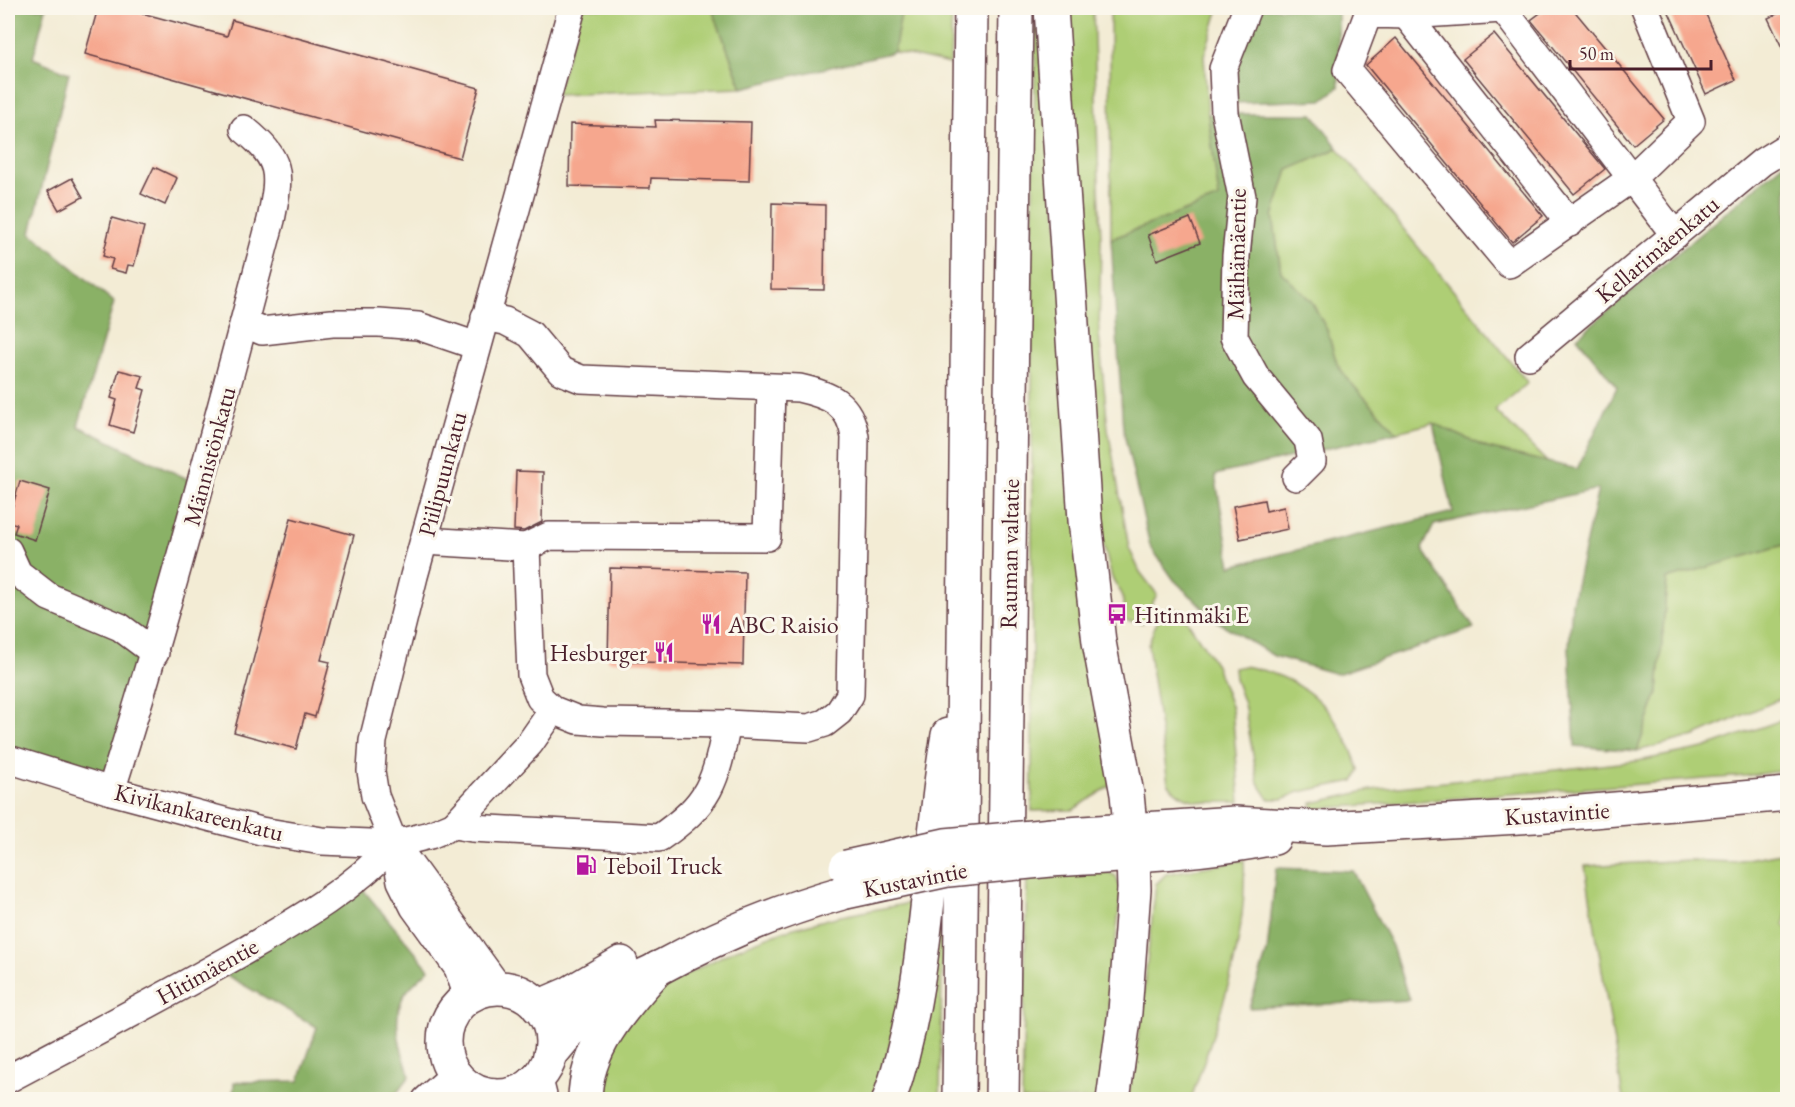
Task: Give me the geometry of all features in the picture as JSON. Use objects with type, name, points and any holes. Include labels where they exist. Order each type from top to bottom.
[{"type":"main road","name":"Rauman valtatie","points":[[959,1100],[971,8]]},
{"type":"main road","name":"Rauman valtatie","points":[[1002,1100],[1016,8]]},
{"type":"main road","points":[[1051,8],[1085,520],[1099,642],[1132,842],[1134,889],[1125,1012],[1113,1100]]},
{"type":"main road","points":[[889,1100],[904,1059],[918,984],[941,776],[965,633]]},
{"type":"main road","name":"Kustavintie","points":[[538,1007],[568,994],[706,920],[752,900],[844,880],[948,870],[1051,847],[1132,842],[1235,823],[1326,828],[1535,816],[1788,794]]},
{"type":"main road","name":"Kustavintie","points":[[542,1078],[592,1008],[610,993],[696,948],[799,905],[844,880]]},
{"type":"main road","points":[[585,1100],[592,1062],[610,1026],[658,968]]},
{"type":"main road","points":[[499,988],[514,990],[538,1007],[549,1030],[542,1078],[524,1089],[496,1098],[465,1085],[454,1075],[446,1059],[444,1041],[447,1024],[455,1009],[468,997],[483,990],[499,988]]},
{"type":"street","name":"Piilipuunkatu","points":[[394,844],[375,796],[371,771],[373,741],[424,541],[543,105],[572,8]]},
{"type":"street","name":"Mäihämäentie","points":[[1247,8],[1223,69],[1225,112],[1242,197],[1236,255],[1234,337],[1256,377],[1308,440],[1312,461],[1296,477]]},
{"type":"street","points":[[1645,8],[1691,120],[1632,178],[1509,264],[1347,70],[1368,14],[1406,15],[1505,8],[1632,178],[1675,235]]},
{"type":"street","points":[[1406,15],[1570,223]]},
{"type":"street","name":"Männistönkatu","points":[[111,791],[155,653],[209,461],[277,188],[275,166],[266,148],[244,129]]},
{"type":"street","name":"Kellarimäenkatu","points":[[1529,356],[1762,162],[1788,146]]},
{"type":"street","points":[[485,317],[505,321],[530,334],[561,371],[581,379],[799,388],[823,394],[836,401],[852,422],[855,449],[850,695],[839,712],[825,723],[809,728],[790,729],[727,723],[595,722],[578,720],[553,710],[540,698],[531,675],[526,547]]},
{"type":"street","points":[[244,323],[262,331],[332,323],[418,326],[477,346]]},
{"type":"street","points":[[424,541],[526,547],[549,536],[767,537],[771,388]]},
{"type":"street","points":[[8,551],[18,573],[49,597],[120,627],[155,653]]},
{"type":"street","points":[[454,825],[530,743],[553,710]]},
{"type":"street","points":[[454,825],[472,828],[659,838],[682,822],[704,797],[716,777],[727,723]]},
{"type":"street","name":"Kivikankareenkatu","points":[[8,759],[111,791],[261,831],[322,841],[394,844],[430,835],[454,825]]},
{"type":"street","points":[[394,844],[499,988]]},
{"type":"street","points":[[394,844],[401,881],[414,907],[458,968],[468,997]]},
{"type":"street","name":"Hitimäentie","points":[[8,1079],[196,979],[287,926],[372,868],[394,844]]},
{"type":"street","points":[[899,1100],[904,1059]]},
{"type":"street","points":[[426,1100],[454,1075]]},
{"type":"green space","points":[[8,8],[46,8],[33,58],[69,73],[31,233],[114,302],[78,426],[202,486],[111,791],[8,765]]},
{"type":"green space","points":[[582,8],[712,8],[742,88],[556,95]]},
{"type":"green space","points":[[712,8],[902,8],[894,52],[742,88]]},
{"type":"green space","points":[[902,8],[952,8],[950,64],[894,52]]},
{"type":"green space","points":[[1036,8],[1113,784],[1073,810],[1032,811],[1032,254]]},
{"type":"green space","points":[[1066,8],[1093,8],[1101,241],[1099,334],[1108,429],[1129,548],[1140,572],[1157,594],[1143,623],[1125,620],[1122,594],[1112,578],[1098,522]]},
{"type":"green space","points":[[1110,8],[1219,8],[1204,56],[1208,115],[1219,198],[1111,239]]},
{"type":"green space","points":[[1256,8],[1338,8],[1339,87],[1322,100],[1235,103],[1229,69]]},
{"type":"green space","points":[[1208,114],[1313,114],[1338,148],[1288,170],[1273,216],[1281,272],[1311,301],[1327,330],[1337,364],[1348,380],[1397,432],[1215,475],[1231,566],[1453,512],[1433,423],[1487,448],[1577,469],[1617,387],[1577,337],[1787,161],[1787,544],[1667,579],[1658,692],[1637,751],[1575,746],[1569,648],[1572,603],[1598,489],[1434,525],[1422,549],[1474,628],[1337,674],[1274,656],[1218,622],[1174,580],[1150,546],[1123,429],[1111,239],[1219,198]]},
{"type":"green space","points":[[1338,148],[1528,383],[1495,410],[1548,463],[1487,448],[1433,423],[1397,432],[1348,380],[1337,364],[1327,330],[1311,301],[1281,272],[1273,216],[1288,170]]},
{"type":"green space","points":[[1787,544],[1787,696],[1695,736],[1637,751],[1658,692],[1667,579]]},
{"type":"green space","points":[[1168,607],[1180,610],[1215,663],[1232,709],[1240,802],[1191,800],[1175,791],[1168,783],[1148,645],[1155,626]]},
{"type":"green space","points":[[1244,666],[1286,679],[1303,688],[1318,700],[1341,730],[1351,749],[1359,770],[1354,781],[1299,792],[1283,799],[1269,799],[1258,783],[1244,704],[1235,679],[1234,668]]},
{"type":"green space","points":[[1787,718],[1787,770],[1745,776],[1313,809],[1312,803],[1371,790],[1638,761],[1704,748]]},
{"type":"green space","points":[[1787,852],[1788,904],[1784,925],[1788,928],[1787,1099],[1623,1099],[1585,866],[1689,860],[1729,862]]},
{"type":"green space","points":[[1244,860],[1244,892],[1236,953],[1221,1011],[1191,1099],[1128,1100],[1140,1024],[1156,884],[1166,874]]},
{"type":"green space","points":[[1276,868],[1353,871],[1392,946],[1409,1000],[1249,1008],[1267,952]]},
{"type":"green space","points":[[1105,871],[1116,876],[1121,891],[1099,1099],[1022,1100],[1027,879]]},
{"type":"green space","points":[[360,886],[429,969],[408,990],[399,1007],[399,1037],[410,1076],[392,1099],[233,1099],[234,1082],[299,1081],[317,1027],[221,972]]},
{"type":"green space","points":[[943,893],[940,1099],[909,1100],[911,1074]]},
{"type":"green space","points":[[915,902],[909,971],[876,1099],[594,1100],[615,1038],[660,988],[734,950],[783,931],[836,917]]},
{"type":"building","points":[[98,8],[123,8],[227,36],[232,20],[479,88],[460,158],[85,54]]},
{"type":"building","points":[[1547,8],[1572,8],[1664,119],[1633,145],[1531,20]]},
{"type":"building","points":[[1667,8],[1703,8],[1736,80],[1706,94]]},
{"type":"building","points":[[1788,9],[1788,60],[1768,18]]},
{"type":"building","points":[[1494,34],[1605,169],[1574,194],[1463,59]]},
{"type":"building","points":[[1396,38],[1543,216],[1512,242],[1366,65]]},
{"type":"building","points":[[655,120],[751,122],[749,181],[651,178],[650,188],[569,186],[570,124],[656,127]]},
{"type":"building","points":[[154,167],[177,178],[165,205],[141,194]]},
{"type":"building","points":[[72,178],[83,197],[59,210],[48,191]]},
{"type":"building","points":[[772,203],[825,205],[824,290],[771,289]]},
{"type":"building","points":[[112,218],[144,227],[134,266],[128,265],[126,273],[110,269],[113,259],[103,256]]},
{"type":"building","points":[[1190,218],[1200,243],[1157,260],[1148,235]]},
{"type":"building","points":[[119,370],[143,376],[139,388],[145,390],[133,432],[110,425],[117,400],[111,398]]},
{"type":"building","points":[[516,471],[543,472],[542,522],[524,531],[514,530]]},
{"type":"building","points":[[20,481],[50,490],[35,540],[14,533],[17,524],[8,522]]},
{"type":"building","points":[[1264,500],[1266,511],[1284,507],[1288,529],[1240,539],[1233,506]]},
{"type":"building","points":[[291,518],[354,535],[321,660],[330,662],[315,717],[305,714],[296,749],[234,732]]},
{"type":"building","points":[[610,568],[745,572],[743,665],[608,661]]},
{"type":"place","name":"Hitinmäki E","points":[[1117,614]]},
{"type":"place","name":"ABC Raisio","points":[[711,624]]},
{"type":"place","name":"Hesburger","points":[[664,652]]},
{"type":"place","name":"Teboil Truck","points":[[586,865]]}]
